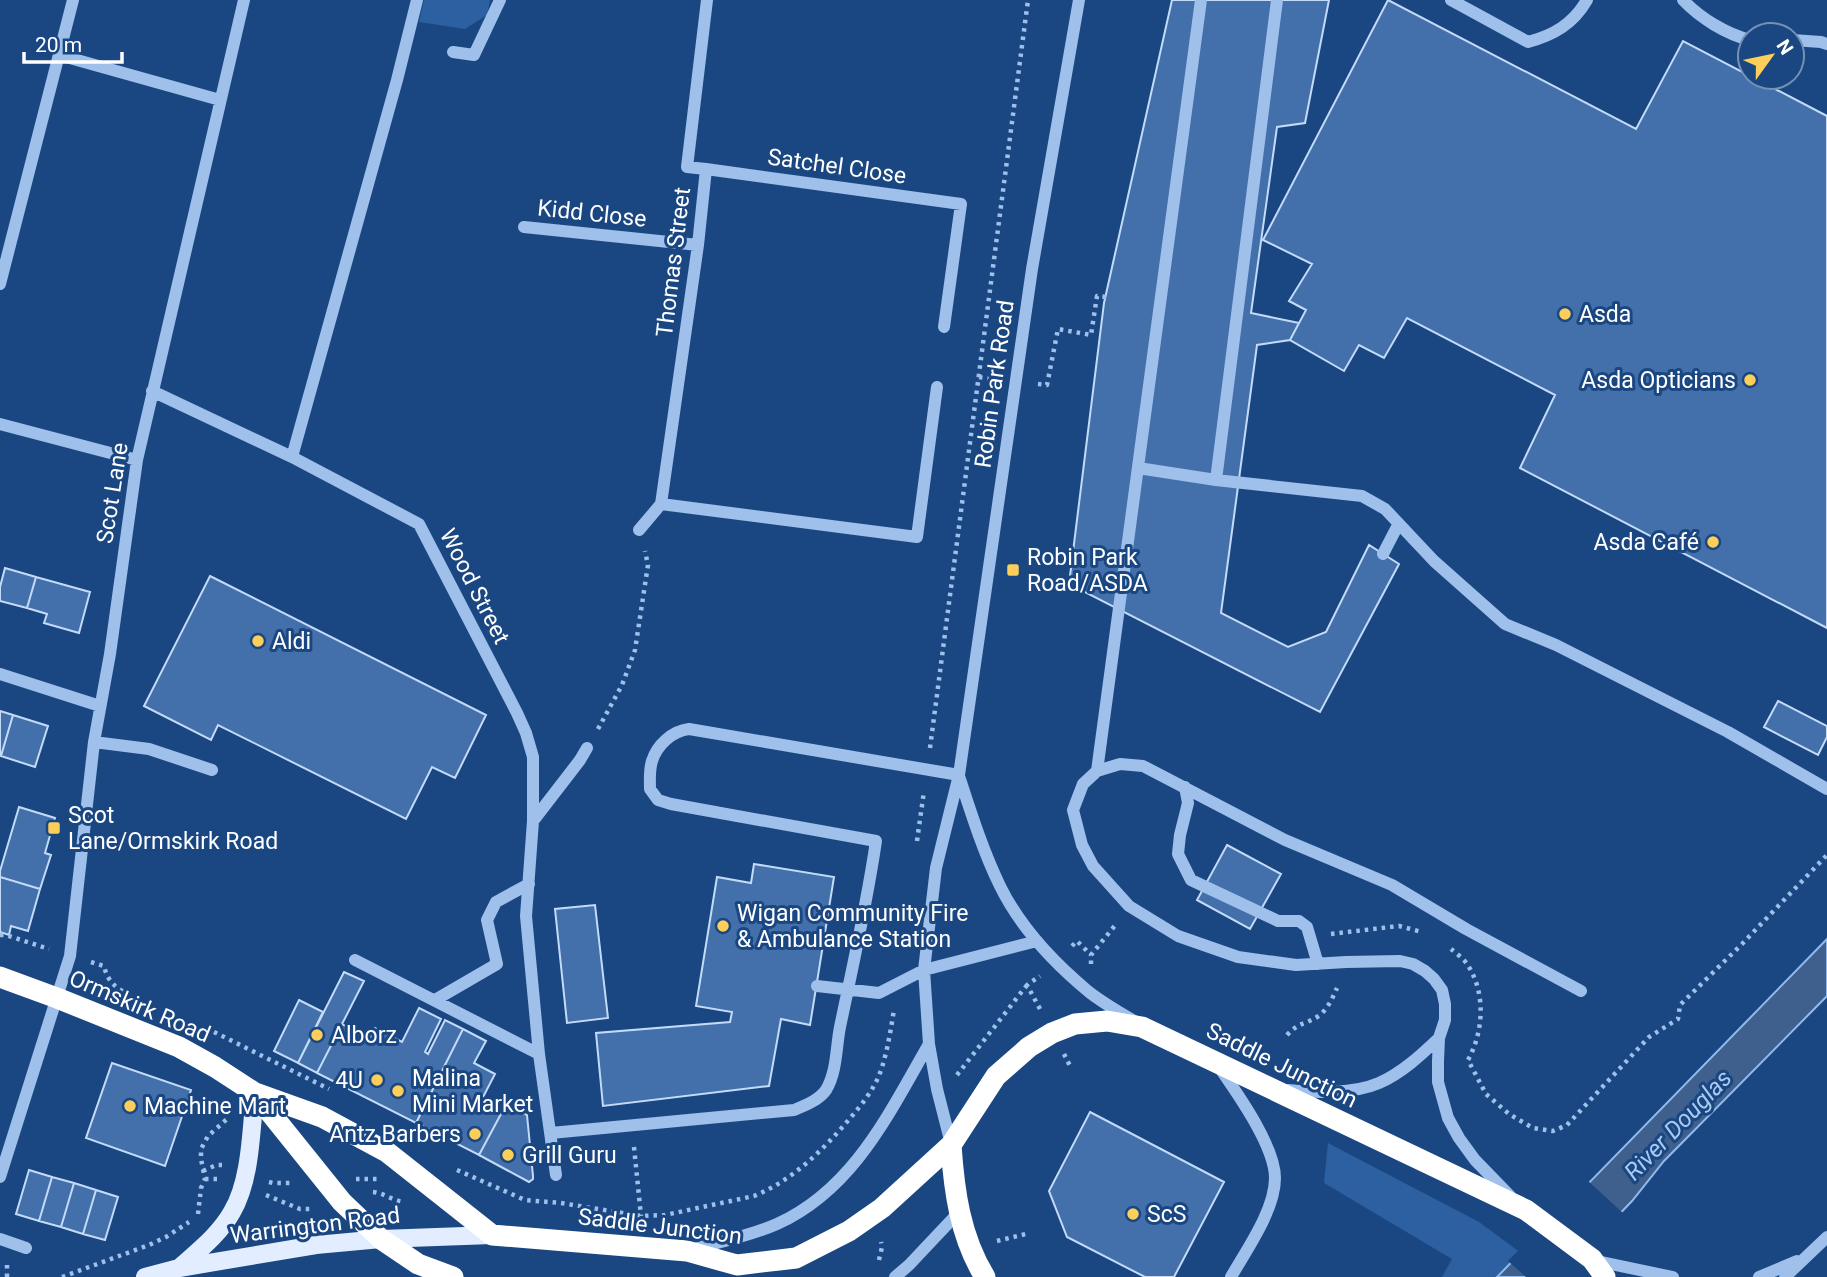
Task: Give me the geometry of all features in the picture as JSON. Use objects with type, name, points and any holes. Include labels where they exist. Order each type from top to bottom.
[{"type":"highway","name":"Ormskirk Road","points":[[0,977],[178,1047],[255,1093],[322,1117],[387,1152],[492,1235]]},
{"type":"highway","name":"Saddle Junction","points":[[492,1235],[687,1251],[737,1265],[796,1258],[849,1231],[881,1208],[951,1145],[996,1076],[1029,1047],[1052,1033],[1075,1024],[1107,1021],[1142,1027],[1526,1210],[1592,1259],[1605,1277]]},
{"type":"highway","name":"Ormskirk Road","points":[[255,1093],[342,1202],[380,1239],[418,1264],[453,1277]]},
{"type":"highway","points":[[951,1145],[959,1212],[973,1253],[985,1277]]},
{"type":"main road","points":[[179,1268],[213,1238],[238,1200],[248,1153],[255,1093]]},
{"type":"main road","name":"Warrington Road","points":[[145,1277],[179,1268],[316,1245],[380,1239],[492,1235]]},
{"type":"street","points":[[0,284],[73,0]]},
{"type":"street","name":"Scot Lane","points":[[0,1177],[70,956],[94,742],[110,654],[137,460],[244,0]]},
{"type":"street","points":[[292,457],[417,0]]},
{"type":"street","points":[[453,52],[474,55],[500,0]]},
{"type":"street","name":"Thomas Street","points":[[662,504],[706,169],[687,167],[707,0]]},
{"type":"street","name":"Robin Park Road","points":[[951,1145],[929,1044],[924,970],[936,867],[959,775],[1032,269],[1079,0]]},
{"type":"street","points":[[1097,771],[1200,0]]},
{"type":"street","points":[[1216,480],[1276,0]]},
{"type":"street","points":[[1451,0],[1528,42],[1562,28],[1574,19],[1587,0]]},
{"type":"street","points":[[1683,0],[1691,9],[1736,34]]},
{"type":"street","points":[[1806,41],[1827,44]]},
{"type":"street","points":[[59,55],[220,100]]},
{"type":"street","name":"Satchel Close","points":[[706,169],[961,204],[944,327]]},
{"type":"street","name":"Kidd Close","points":[[524,227],[698,244]]},
{"type":"street","points":[[639,530],[662,504],[917,537],[937,387]]},
{"type":"street","name":"Wood Street","points":[[152,391],[292,457],[419,524],[526,733],[533,757],[533,821],[526,916],[539,1054],[556,1175]]},
{"type":"street","points":[[0,424],[137,460]]},
{"type":"street","points":[[1138,468],[1216,480],[1362,496],[1385,509],[1456,581],[1505,624],[1556,645],[1728,732],[1827,789]]},
{"type":"street","points":[[1383,554],[1398,524]]},
{"type":"street","points":[[0,674],[100,706]]},
{"type":"street","points":[[551,1133],[794,1110],[810,1103],[824,1092],[832,1077],[839,1031],[868,898],[876,841],[658,800],[650,789],[652,760],[668,738],[679,730],[689,729],[959,775]]},
{"type":"street","points":[[94,742],[149,749],[212,770]]},
{"type":"street","points":[[533,821],[587,748]]},
{"type":"street","points":[[1526,1210],[1475,1160],[1448,1118],[1438,1082],[1437,1061],[1446,1004],[1442,990],[1425,971],[1400,961],[1296,965],[1238,957],[1178,936],[1129,906],[1093,866],[1082,845],[1073,810],[1083,784],[1097,771],[1121,764],[1143,766],[1285,840],[1392,885],[1466,929],[1581,990]]},
{"type":"street","name":"Robin Park Road","points":[[959,775],[1000,888],[1014,911],[1055,961],[1090,993],[1142,1027]]},
{"type":"street","points":[[1185,787],[1188,803],[1178,854],[1191,880],[1279,922],[1299,921],[1307,927],[1318,964]]},
{"type":"street","points":[[435,1000],[497,964],[487,920],[496,902],[529,884]]},
{"type":"street","points":[[817,986],[878,992],[924,970],[1037,941]]},
{"type":"street","points":[[355,960],[539,1054]]},
{"type":"street","points":[[1266,1087],[1330,1091],[1377,1084],[1412,1062],[1440,1038]]},
{"type":"street","points":[[687,1251],[769,1227],[820,1198],[851,1169],[872,1141],[929,1044]]},
{"type":"street","points":[[1214,1061],[1257,1127],[1275,1177],[1263,1220],[1231,1277]]},
{"type":"street","points":[[895,1277],[959,1212]]},
{"type":"street","points":[[1785,1277],[1827,1237]]},
{"type":"street","points":[[0,1239],[26,1248]]},
{"type":"street","points":[[1592,1259],[1673,1277]]},
{"type":"street","points":[[1759,1277],[1802,1259]]},
{"type":"path","points":[[934,717],[1028,0]]},
{"type":"path","points":[[1046,385],[1058,330],[1091,335],[1097,296],[1106,297]]},
{"type":"path","points":[[587,748],[622,685],[635,650],[648,565],[639,530]]},
{"type":"path","points":[[954,1078],[1027,985],[1036,980],[1077,941],[1091,955],[1113,931],[1129,906]]},
{"type":"path","points":[[104,966],[106,976],[115,987],[135,998]]},
{"type":"path","points":[[1027,985],[1070,1066]]},
{"type":"path","points":[[1287,1035],[1295,1027],[1320,1016],[1337,988]]},
{"type":"path","points":[[208,1030],[329,1089]]},
{"type":"path","points":[[62,1277],[149,1245],[199,1214],[201,1188],[205,1179],[201,1159],[204,1143],[255,1093]]},
{"type":"path","points":[[452,1167],[525,1200],[641,1216],[665,1215],[765,1192],[794,1173],[825,1147],[867,1097]]},
{"type":"path","points":[[632,1125],[641,1216]]},
{"type":"path","points":[[203,1171],[216,1164],[226,1165]]},
{"type":"path","points":[[260,1179],[273,1183],[291,1183]]},
{"type":"path","points":[[353,1180],[383,1180]]},
{"type":"path","points":[[373,1192],[398,1201],[416,1201]]},
{"type":"path","points":[[260,1193],[300,1209],[320,1208]]},
{"type":"shaded area","points":[[424,0],[490,0],[487,15],[465,29],[419,22]]},
{"type":"shaded area","points":[[1328,1143],[1479,1222],[1521,1253],[1497,1277],[1442,1277],[1452,1259],[1324,1183]]},
{"type":"water","name":"River Douglas","points":[[1827,939],[1827,996],[1664,1161],[1632,1201],[1559,1277],[1497,1277]]},
{"type":"pier","points":[[1587,1180],[1624,1214],[1564,1277],[1526,1277],[1508,1261]]},
{"type":"building","points":[[1172,0],[1329,0],[1305,123],[1277,127],[1251,313],[1299,323],[1290,340],[1257,345],[1221,613],[1288,647],[1326,632],[1369,545],[1399,564],[1320,712],[1069,584],[1104,303]]},
{"type":"building","name":"Asda","points":[[1388,0],[1636,129],[1683,41],[1736,69],[1736,91],[1779,91],[1827,116],[1827,628],[1520,468],[1555,395],[1407,318],[1384,358],[1359,345],[1344,371],[1290,340],[1306,310],[1289,301],[1312,264],[1263,240]]},
{"type":"building","points":[[5,568],[36,577],[27,608],[0,601]]},
{"type":"building","name":"Aldi","points":[[210,576],[486,715],[455,778],[432,767],[406,819],[218,725],[211,740],[144,706]]},
{"type":"building","points":[[36,577],[90,592],[79,633],[44,623],[47,614],[27,608]]},
{"type":"building","points":[[1778,701],[1827,726],[1827,737],[1818,755],[1764,727]]},
{"type":"building","points":[[0,711],[13,715],[1,756],[0,756]]},
{"type":"building","points":[[13,715],[48,726],[35,767],[1,756]]},
{"type":"building","points":[[19,807],[55,818],[45,853],[51,855],[40,889],[0,877]]},
{"type":"building","points":[[1227,845],[1281,874],[1250,929],[1197,900]]},
{"type":"building","points":[[754,864],[834,877],[810,1025],[781,1019],[769,1086],[603,1106],[596,1033],[730,1022],[732,1012],[696,1006],[717,877],[751,883]]},
{"type":"building","points":[[0,877],[40,889],[28,931],[11,926],[9,935],[0,932]]},
{"type":"building","points":[[595,905],[608,1018],[567,1023],[555,909]]},
{"type":"building","points":[[344,972],[364,981],[317,1073],[298,1063]]},
{"type":"building","points":[[299,1000],[323,1012],[298,1063],[274,1051]]},
{"type":"building","points":[[419,1008],[441,1019],[425,1052],[428,1054],[445,1020],[463,1029],[416,1123],[317,1073],[342,1024],[370,1038],[375,1028],[402,1042]]},
{"type":"building","points":[[463,1029],[486,1041],[474,1063],[495,1074],[481,1101],[502,1112],[479,1155],[416,1123]]},
{"type":"building","points":[[112,1063],[191,1090],[165,1166],[86,1138]]},
{"type":"building","points":[[496,1098],[527,1115],[533,1176],[529,1182],[479,1155],[502,1112],[492,1106]]},
{"type":"building","name":"ScS","points":[[1090,1112],[1224,1182],[1174,1277],[1145,1277],[1067,1237],[1049,1191]]},
{"type":"building","points":[[29,1170],[52,1177],[39,1221],[16,1214]]},
{"type":"building","points":[[52,1177],[74,1183],[61,1227],[39,1221]]},
{"type":"building","points":[[74,1183],[96,1190],[83,1234],[61,1227]]},
{"type":"building","points":[[96,1190],[118,1197],[105,1240],[83,1234]]},
{"type":"place","name":"Asda","points":[[1565,314]]},
{"type":"place","name":"Asda Opticians","points":[[1750,380]]},
{"type":"place","name":"Asda Café","points":[[1713,542]]},
{"type":"place","name":"Robin Park Road/ASDA","points":[[1013,570]]},
{"type":"place","name":"Aldi","points":[[258,641]]},
{"type":"place","name":"Scot Lane/Ormskirk Road","points":[[54,828]]},
{"type":"place","name":"Wigan Community Fire & Ambulance Station","points":[[723,926]]},
{"type":"place","name":"Alborz","points":[[317,1035]]},
{"type":"place","name":"4U","points":[[377,1080]]},
{"type":"place","name":"Malina Mini Market","points":[[398,1091]]},
{"type":"place","name":"Machine Mart","points":[[130,1106]]},
{"type":"place","name":"Antz Barbers","points":[[475,1134]]},
{"type":"place","name":"Grill Guru","points":[[508,1155]]},
{"type":"place","name":"ScS","points":[[1133,1214]]}]
